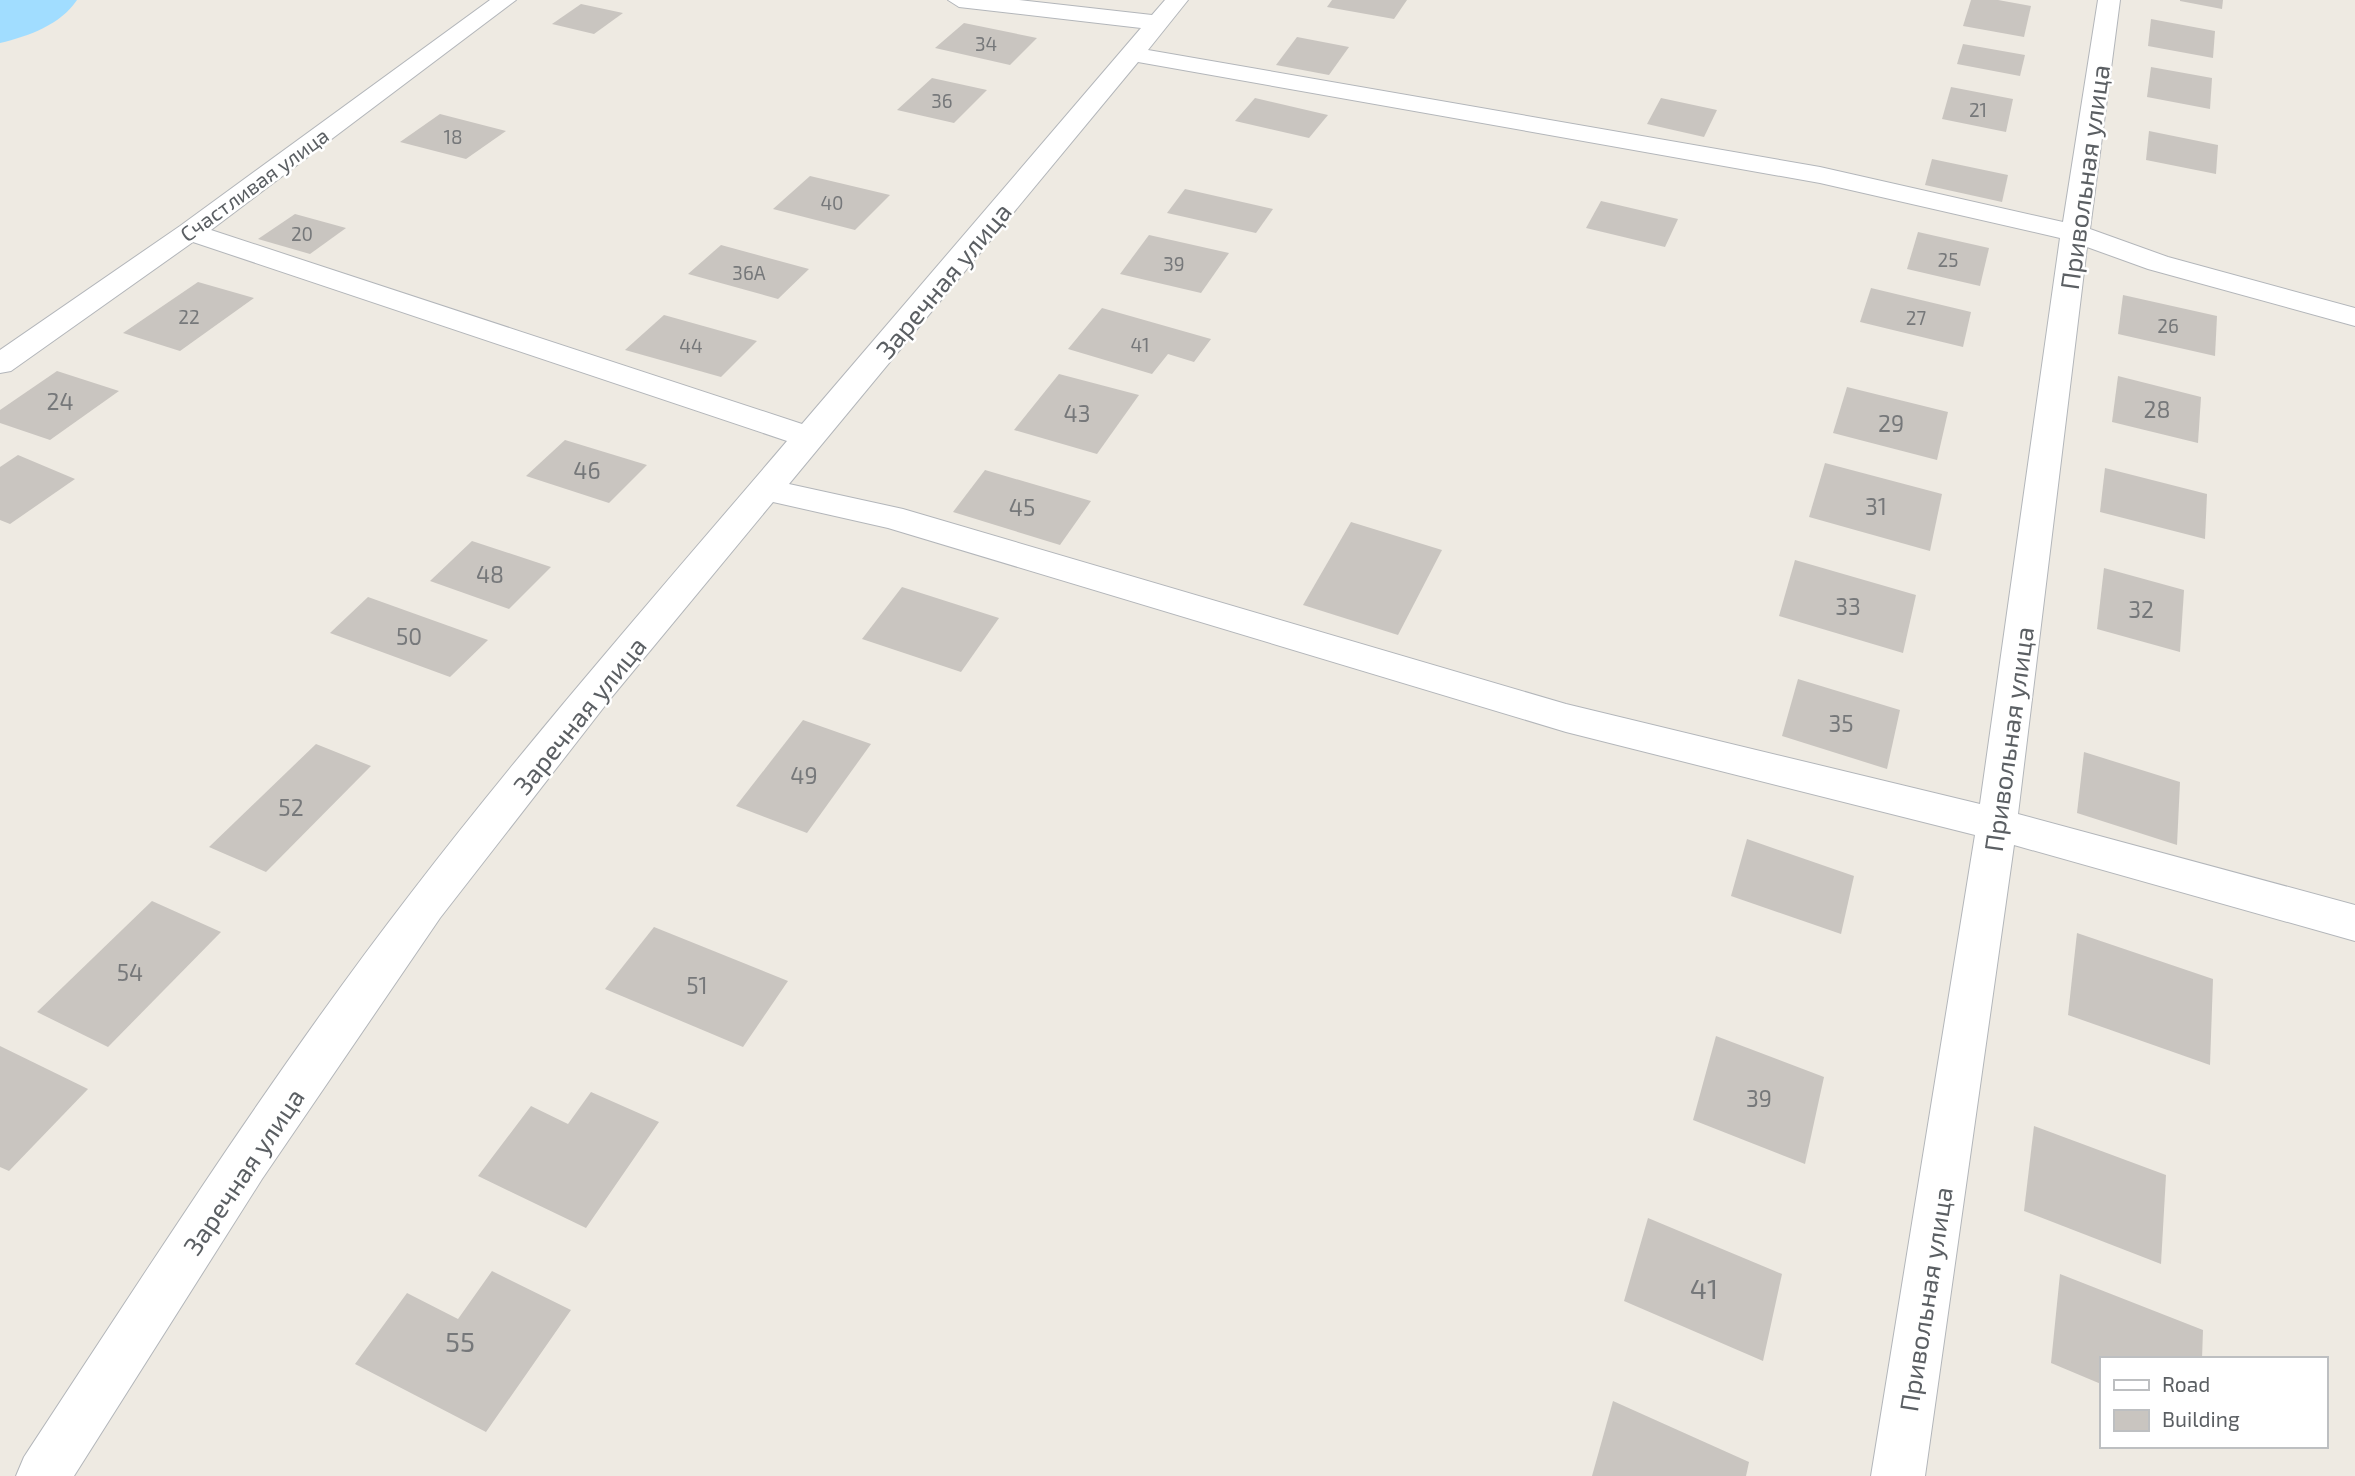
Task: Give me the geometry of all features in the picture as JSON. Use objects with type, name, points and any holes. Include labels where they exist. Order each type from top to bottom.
[{"type":"street","name":"Счастливая улица","points":[[0,363],[190,232],[505,0]]},
{"type":"street","points":[[959,0],[1167,11]]},
{"type":"street","name":"Привольная улица","points":[[1898,1476],[1997,824],[2075,233],[2109,0]]},
{"type":"street","name":"Заречная улица","points":[[43,1476],[245,1163],[425,906],[598,688],[811,438],[1167,11]]},
{"type":"street","points":[[1132,54],[1820,175],[2075,233],[2158,264],[2355,317]]},
{"type":"street","points":[[190,232],[811,438]]},
{"type":"street","points":[[767,490],[891,517],[1566,718],[1997,824],[2355,923]]},
{"type":"building","points":[[1332,0],[1407,0],[1394,19],[1327,7]]},
{"type":"building","points":[[1971,0],[1998,0],[2031,6],[2024,37],[1963,26]]},
{"type":"building","points":[[2180,0],[2223,0],[2222,9]]},
{"type":"building","points":[[581,4],[623,13],[594,34],[552,24]]},
{"type":"building","points":[[2151,19],[2215,31],[2213,58],[2148,46]]},
{"type":"building","points":[[964,23],[1037,38],[1010,65],[935,48]]},
{"type":"building","points":[[1297,37],[1349,47],[1329,75],[1276,65]]},
{"type":"building","points":[[1963,44],[2025,55],[2020,76],[1957,64]]},
{"type":"building","points":[[2151,67],[2212,78],[2210,109],[2147,97]]},
{"type":"building","points":[[932,78],[987,90],[954,123],[897,110]]},
{"type":"building","points":[[1951,87],[2013,99],[2006,132],[1942,119]]},
{"type":"building","points":[[1255,98],[1328,115],[1309,138],[1235,121]]},
{"type":"building","points":[[1661,98],[1717,110],[1704,137],[1647,124]]},
{"type":"building","points":[[440,114],[506,131],[466,159],[400,142]]},
{"type":"building","points":[[2149,131],[2218,145],[2216,174],[2146,160]]},
{"type":"building","points":[[1932,159],[2008,175],[2002,202],[1925,185]]},
{"type":"building","points":[[810,176],[890,195],[855,230],[773,209]]},
{"type":"building","points":[[1185,189],[1273,209],[1256,233],[1167,213]]},
{"type":"building","points":[[1601,201],[1678,219],[1665,247],[1586,228]]},
{"type":"building","points":[[295,214],[346,228],[310,254],[258,239]]},
{"type":"building","points":[[1918,232],[1989,248],[1980,286],[1907,269]]},
{"type":"building","points":[[1149,235],[1229,253],[1201,293],[1120,274]]},
{"type":"building","points":[[721,245],[809,269],[778,299],[688,274]]},
{"type":"building","points":[[198,282],[254,298],[180,351],[123,333]]},
{"type":"building","points":[[1871,288],[1971,312],[1963,347],[1860,322]]},
{"type":"building","points":[[2123,295],[2217,316],[2215,356],[2118,334]]},
{"type":"building","points":[[1102,308],[1211,339],[1194,362],[1168,354],[1152,374],[1068,349]]},
{"type":"building","points":[[664,315],[757,341],[721,377],[625,350]]},
{"type":"building","points":[[57,371],[119,391],[50,440],[0,423],[0,410]]},
{"type":"building","points":[[1059,374],[1139,395],[1097,454],[1014,430]]},
{"type":"building","points":[[2118,376],[2201,397],[2198,443],[2112,422]]},
{"type":"building","points":[[1847,387],[1948,412],[1937,460],[1833,433]]},
{"type":"building","points":[[565,440],[647,465],[609,503],[526,476]]},
{"type":"building","points":[[18,455],[75,479],[10,524],[0,520],[0,467]]},
{"type":"building","points":[[1825,463],[1942,494],[1930,551],[1809,517]]},
{"type":"building","points":[[2105,468],[2207,494],[2205,539],[2100,512]]},
{"type":"building","points":[[985,470],[1091,501],[1060,545],[953,512]]},
{"type":"building","points":[[1351,522],[1442,550],[1398,635],[1303,605]]},
{"type":"building","points":[[472,541],[551,567],[509,609],[430,581]]},
{"type":"building","points":[[1795,560],[1916,595],[1903,653],[1779,616]]},
{"type":"building","points":[[2104,568],[2184,590],[2180,652],[2097,629]]},
{"type":"building","points":[[902,587],[999,618],[961,672],[862,639]]},
{"type":"building","points":[[368,597],[488,640],[450,677],[330,633]]},
{"type":"building","points":[[1798,679],[1900,710],[1887,769],[1782,736]]},
{"type":"building","points":[[803,720],[871,744],[807,833],[736,806]]},
{"type":"building","points":[[316,744],[371,766],[266,872],[209,847]]},
{"type":"building","points":[[2084,752],[2180,782],[2177,845],[2077,813]]},
{"type":"building","points":[[1747,839],[1854,876],[1841,934],[1731,896]]},
{"type":"building","points":[[152,901],[221,932],[108,1047],[37,1012]]},
{"type":"building","points":[[654,927],[788,981],[743,1047],[605,989]]},
{"type":"building","points":[[2077,933],[2213,979],[2210,1065],[2068,1015]]},
{"type":"building","points":[[1716,1036],[1824,1077],[1805,1164],[1693,1120]]},
{"type":"building","points":[[0,1046],[88,1089],[9,1171],[0,1167]]},
{"type":"building","points":[[591,1092],[659,1122],[586,1228],[478,1176],[531,1106],[568,1124]]},
{"type":"building","points":[[2034,1126],[2166,1175],[2161,1264],[2024,1211]]},
{"type":"building","points":[[1648,1218],[1782,1274],[1763,1361],[1624,1301]]},
{"type":"building","points":[[492,1271],[571,1310],[486,1432],[355,1364],[407,1293],[458,1319]]},
{"type":"building","points":[[2060,1274],[2203,1330],[2202,1357],[2100,1357],[2100,1384],[2051,1363]]},
{"type":"building","points":[[1613,1401],[1749,1462],[1746,1476],[1592,1476]]},
{"type":"waterway","points":[[0,22],[43,0]]}]
